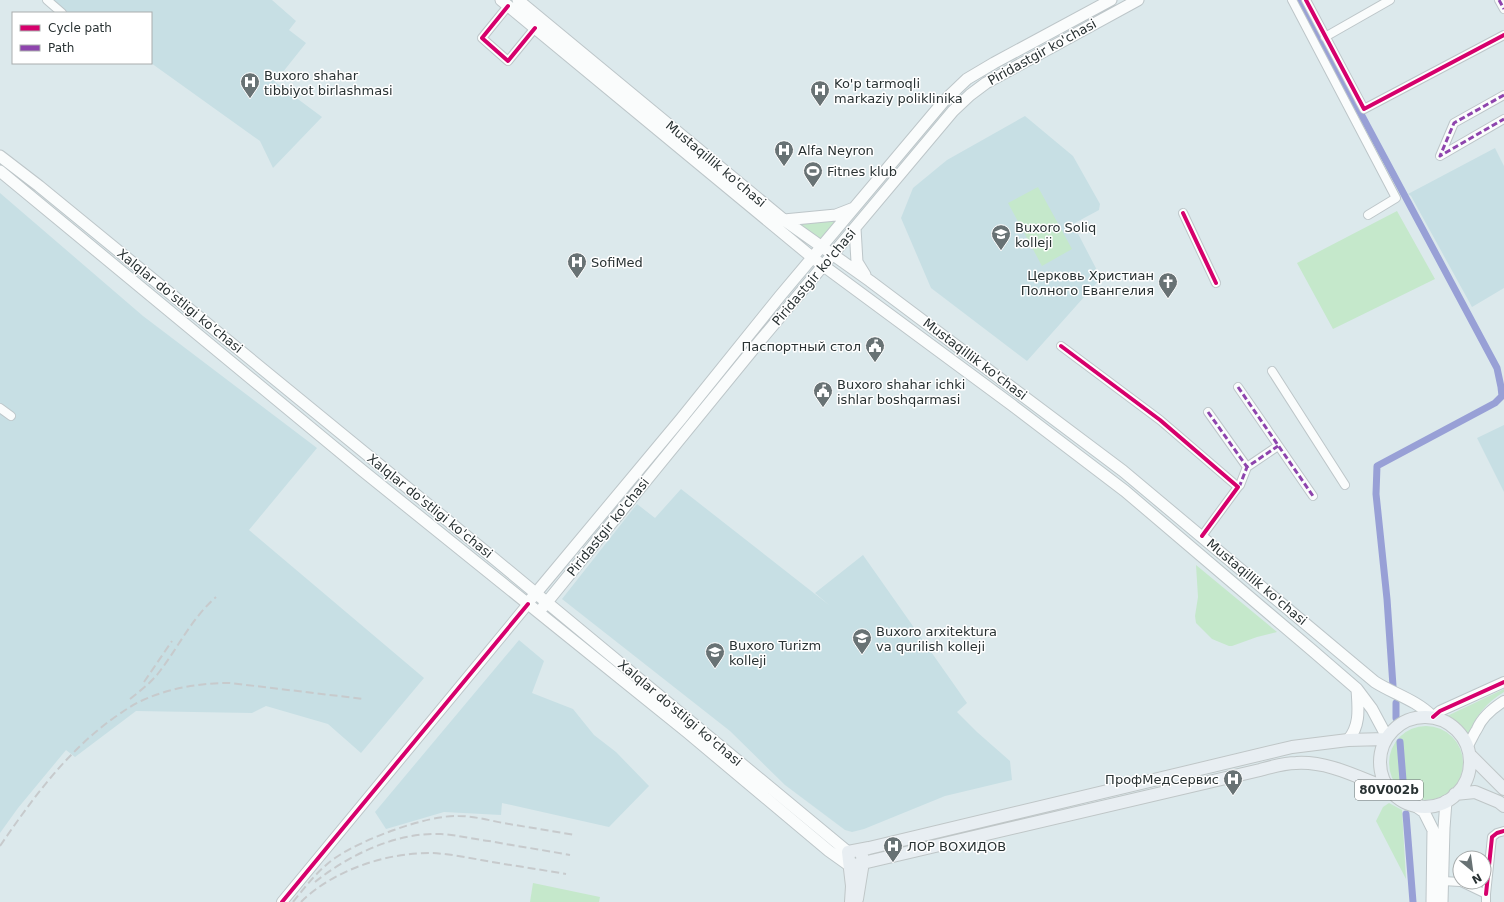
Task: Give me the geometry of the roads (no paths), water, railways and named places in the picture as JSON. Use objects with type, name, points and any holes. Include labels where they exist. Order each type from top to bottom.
[{"type":"main road","name":"Piridastgir ko'chasi","points":[[528,604],[681,419],[780,296],[822,248],[944,101],[967,79],[1002,58],[1111,0]]},
{"type":"main road","name":"Piridastgir ko'chasi","points":[[539,612],[690,426],[953,111],[970,94],[986,83],[1138,0]]},
{"type":"main road","name":"Mustaqillik ko'chasi","points":[[509,2],[535,28],[599,74]]},
{"type":"main road","name":"Mustaqillik ko'chasi","points":[[509,2],[716,170],[823,266],[1124,491],[1185,542],[1357,689],[1372,709],[1386,738]]},
{"type":"main road","points":[[1002,58],[1008,70]]},
{"type":"main road","name":"Xalqlar do'stligi ko'chasi","points":[[0,156],[52,196],[486,552],[848,852]]},
{"type":"main road","name":"Mustaqillik ko'chasi","points":[[716,170],[822,248],[870,281],[1123,471],[1199,533],[1375,682],[1424,708],[1432,717]]},
{"type":"main road","name":"Xalqlar do'stligi ko'chasi","points":[[0,171],[363,471],[687,732],[829,851],[850,866]]},
{"type":"main road","points":[[784,220],[836,215],[854,208]]},
{"type":"main road","points":[[855,228],[857,262],[862,272],[870,281]]},
{"type":"main road","points":[[1037,425],[1047,413]]},
{"type":"main road","points":[[681,419],[690,426]]},
{"type":"main road","points":[[1185,542],[1199,533]]},
{"type":"main road","points":[[1348,740],[1353,734],[1358,720],[1357,689]]},
{"type":"main road","points":[[851,902],[848,852],[1292,747],[1348,740],[1386,738],[1397,727],[1406,722],[1432,717],[1449,724],[1460,734],[1469,751],[1504,789]]},
{"type":"main road","name":"80V002b","points":[[1386,738],[1380,760],[1382,776],[1389,789],[1400,800],[1425,807],[1436,805],[1451,798],[1475,792],[1499,802],[1504,806]]},
{"type":"main road","points":[[1442,902],[1451,798],[1464,783],[1469,770],[1469,751]]},
{"type":"main road","points":[[850,866],[1295,762],[1317,763],[1389,789]]},
{"type":"main road","points":[[1189,772],[1191,786]]},
{"type":"main road","points":[[1414,805],[1424,812],[1433,830],[1432,902]]},
{"type":"main road","points":[[856,902],[863,862],[860,849]]},
{"type":"street","points":[[47,0],[61,12]]},
{"type":"street","points":[[1292,0],[1396,198],[1368,215]]},
{"type":"street","points":[[1306,0],[1364,109],[1504,34]]},
{"type":"street","points":[[1325,37],[1390,0]]},
{"type":"street","points":[[1499,0],[1504,9]]},
{"type":"street","points":[[509,2],[482,38],[508,61],[535,28]]},
{"type":"street","points":[[1504,95],[1454,123],[1440,156],[1504,119]]},
{"type":"street","points":[[1183,213],[1216,283]]},
{"type":"street","points":[[1061,346],[1160,420],[1238,487]]},
{"type":"street","points":[[1272,371],[1345,485]]},
{"type":"street","points":[[1238,387],[1313,496]]},
{"type":"street","points":[[0,408],[11,416]]},
{"type":"street","points":[[1208,412],[1247,467]]},
{"type":"street","points":[[1199,533],[1240,485],[1247,467],[1278,446]]},
{"type":"street","points":[[282,902],[528,604]]},
{"type":"street","points":[[1432,717],[1440,711],[1504,682]]},
{"type":"street","points":[[1469,751],[1477,728],[1486,716],[1504,701]]},
{"type":"street","points":[[1474,890],[1486,898],[1492,837],[1497,832],[1504,831]]},
{"type":"street","points":[[1443,881],[1452,882]]},
{"type":"waterway","points":[[1300,0],[1497,368],[1501,387],[1502,396],[1495,403],[1377,466],[1376,494],[1387,599],[1393,686]]},
{"type":"waterway","points":[[1396,703],[1396,718]]},
{"type":"waterway","points":[[1400,742],[1404,793]]},
{"type":"waterway","points":[[1406,814],[1413,902]]},
{"type":"railway","points":[[130,699],[157,675],[193,623],[207,605],[216,597]]},
{"type":"railway","points":[[144,682],[172,641]]},
{"type":"railway","points":[[0,846],[38,793],[81,745],[115,717],[134,704],[152,696],[185,687],[230,683],[364,699]]},
{"type":"railway","points":[[293,902],[312,878],[335,858],[361,844],[412,824],[445,817],[458,816],[480,818],[575,835]]},
{"type":"railway","points":[[315,882],[328,872],[358,854],[390,841],[424,834],[453,835],[570,855]]},
{"type":"railway","points":[[301,902],[314,891],[345,872],[380,860],[416,854],[433,853],[451,855],[566,874]]},
{"type":"place","name":"Buxoro shahar tibbiyot birlashmasi","points":[[250,99]]},
{"type":"place","name":"Ko'p tarmoqli markaziy poliklinika","points":[[820,107]]},
{"type":"place","name":"Alfa Neyron","points":[[784,167]]},
{"type":"place","name":"Fitnes klub","points":[[813,188]]},
{"type":"place","name":"Buxoro Soliq kolleji","points":[[1001,251]]},
{"type":"place","name":"SofiMed","points":[[577,279]]},
{"type":"place","name":"Церковь Христиан Полного Евангелия","points":[[1168,299]]},
{"type":"place","name":"Паспортный стол","points":[[875,363]]},
{"type":"place","name":"Buxoro shahar ichki ishlar boshqarmasi","points":[[823,408]]},
{"type":"place","name":"Buxoro arxitektura va qurilish kolleji","points":[[862,655]]},
{"type":"place","name":"Buxoro Turizm kolleji","points":[[715,669]]},
{"type":"place","name":"ПрофМедСервис","points":[[1233,796]]},
{"type":"place","name":"ЛОР ВОХИДОВ","points":[[893,863]]}]
